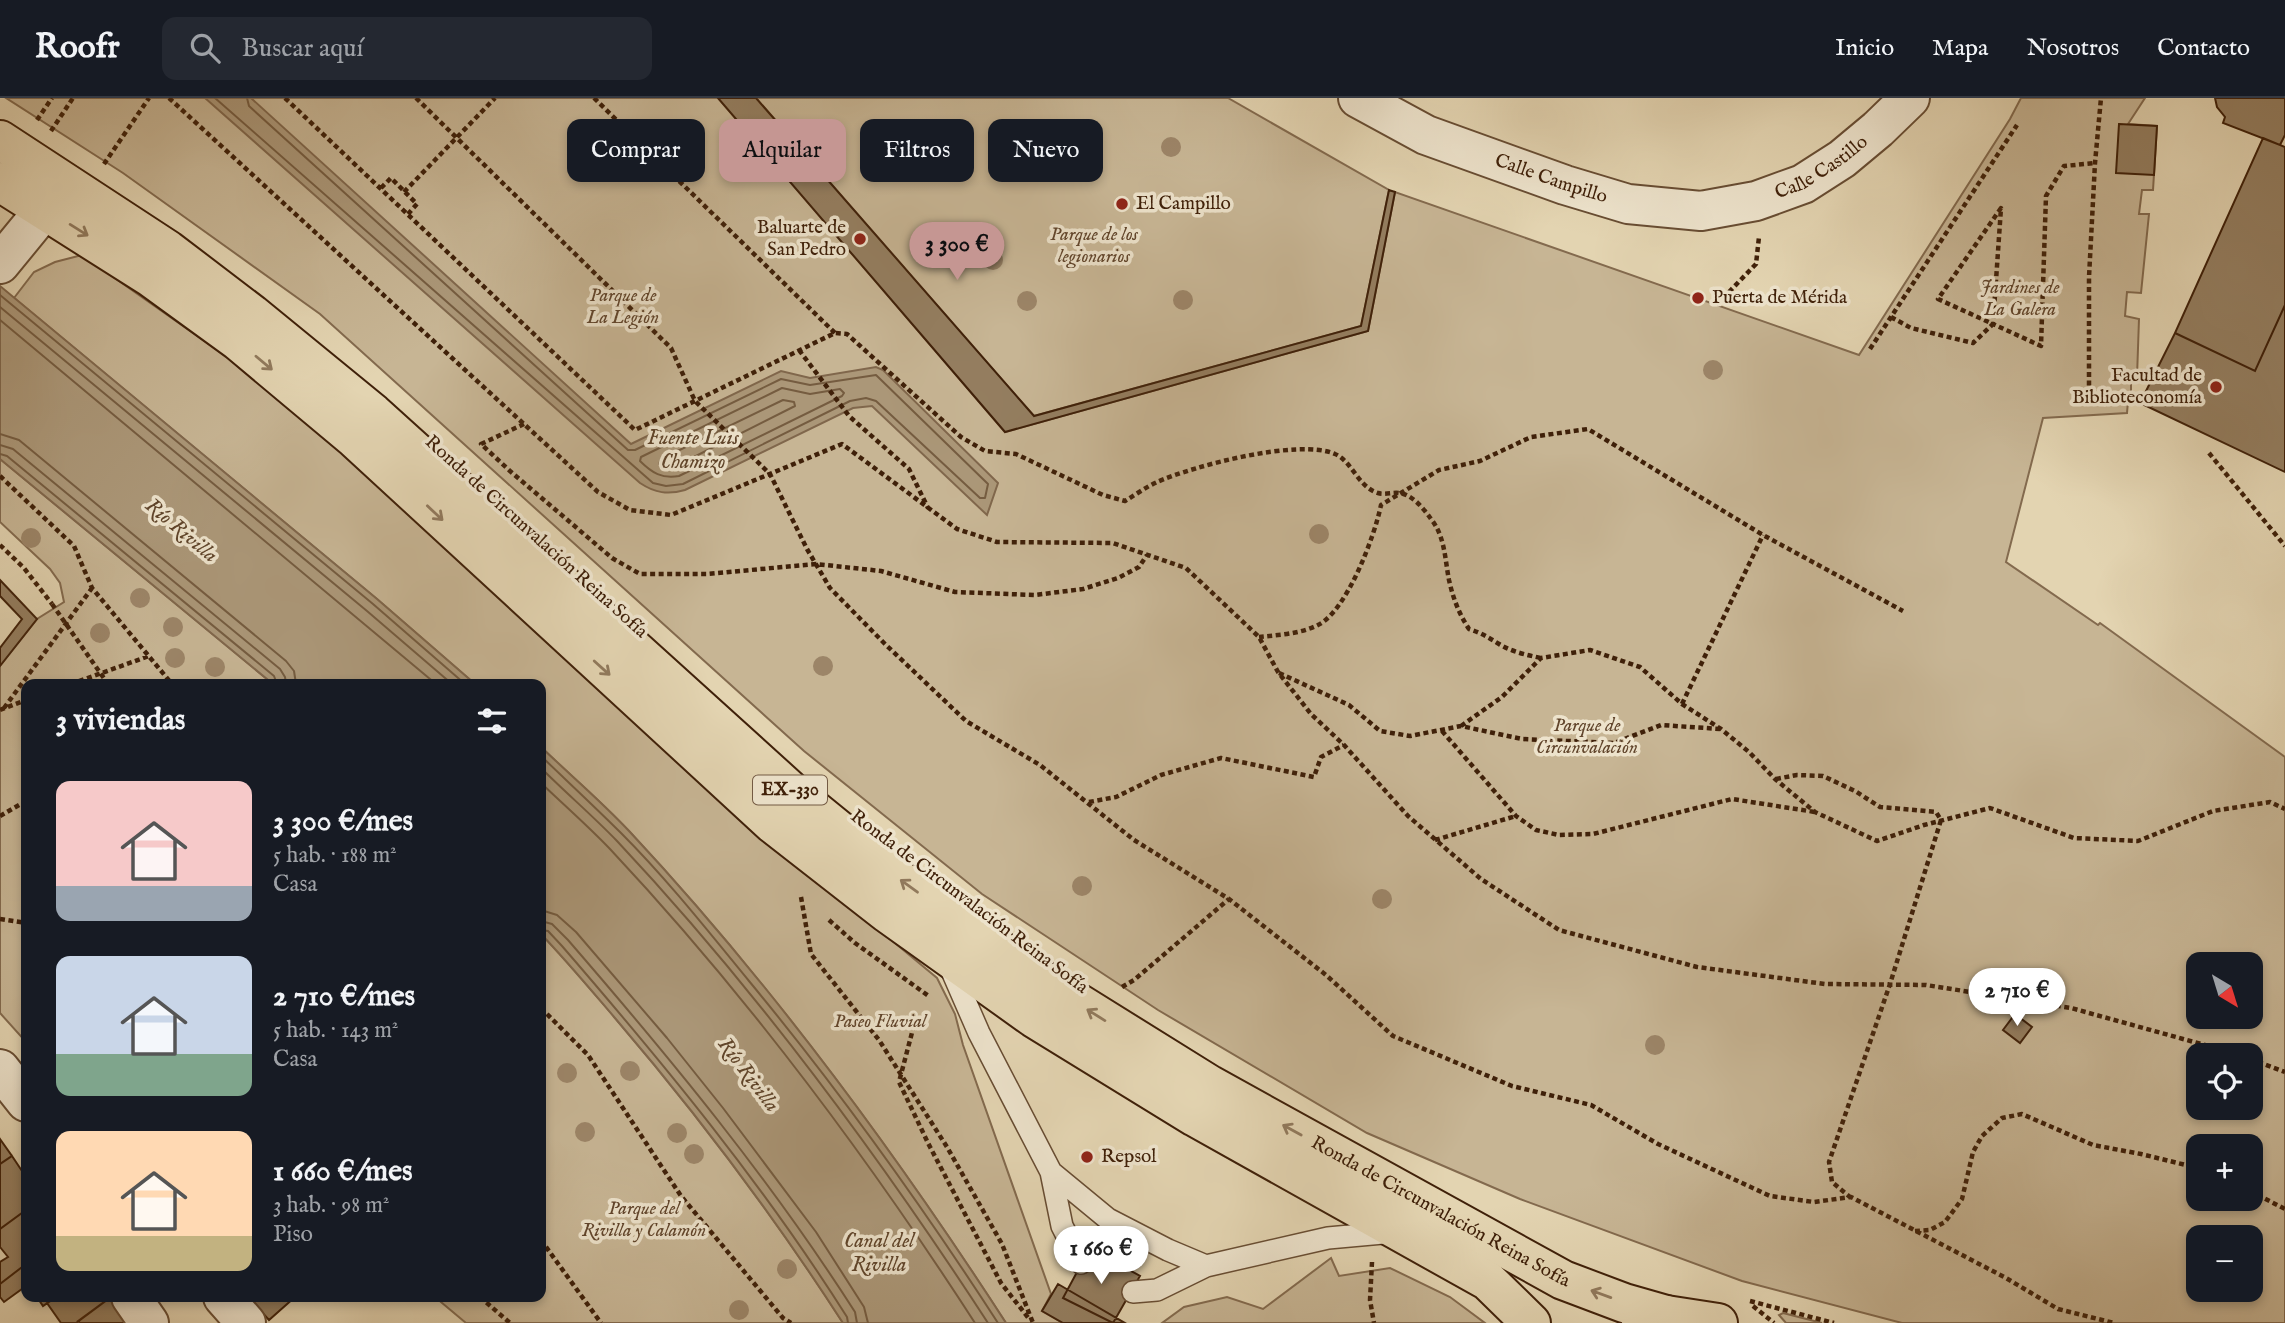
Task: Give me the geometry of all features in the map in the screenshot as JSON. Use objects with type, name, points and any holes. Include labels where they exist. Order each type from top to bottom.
[{"type":"main road","name":"Ronda de Circunvalación Reina Sofía","points":[[17,133],[252,314],[373,412],[792,792],[905,884],[1051,986],[1210,1085],[1563,1280],[1624,1303],[1651,1319],[1732,1312]]},
{"type":"main road","name":"Ronda de Circunvalación Reina Sofía","points":[[0,182],[150,276],[249,350],[355,439],[773,824],[887,914],[1034,1018],[1382,1233],[1488,1281],[1531,1323]]},
{"type":"street","name":"Calle Campillo","points":[[1358,98],[1408,112],[1426,135],[1565,186],[1628,204],[1757,219]]},
{"type":"street","name":"Calle Castillo","points":[[1757,219],[1842,159],[1878,130],[1910,98]]},
{"type":"street","points":[[0,264],[45,209]]},
{"type":"street","points":[[0,1069],[21,1096]]},
{"type":"street","points":[[134,1302],[149,1323]]},
{"type":"street","points":[[227,1302],[246,1323]]},
{"type":"lane","points":[[944,954],[979,1032],[1051,1172],[1062,1226],[1081,1263]]},
{"type":"lane","points":[[1051,1172],[1108,1219],[1206,1266]]},
{"type":"lane","points":[[1133,1292],[1157,1290],[1206,1266],[1328,1238],[1382,1233]]},
{"type":"path","points":[[17,133],[52,98]]},
{"type":"path","points":[[100,169],[149,98]]},
{"type":"path","points":[[169,98],[598,492],[630,510],[671,515],[842,444],[957,529],[997,542],[1113,543],[1186,568],[1259,638],[1278,672],[1311,714],[1344,745],[1408,816],[1481,879],[1559,930],[1697,967],[1825,984],[1926,985],[2071,1008],[2198,1043]]},
{"type":"path","points":[[285,98],[635,430],[835,333],[847,334],[961,437],[985,451],[1016,454],[1125,501],[1157,482],[1207,466],[1266,452],[1313,450],[1336,454],[1361,482],[1377,493],[1402,493],[1410,496],[1433,520],[1441,537],[1452,591],[1460,615],[1469,629],[1488,635],[1520,654],[1541,658],[1590,649],[1640,667],[1682,704],[1721,729],[1749,752],[1775,779],[1815,812],[1877,841],[1941,820],[1990,808],[2074,838],[2138,841],[2213,811],[2270,802],[2285,809]]},
{"type":"path","points":[[416,98],[671,348],[695,401],[771,474],[830,588],[966,720],[1040,765],[1134,840],[1230,899],[1326,975],[1393,1036],[1512,1086],[1591,1105],[1658,1144],[1770,1196],[1814,1202],[1851,1197]]},
{"type":"path","points":[[404,192],[495,98]]},
{"type":"path","points":[[2089,394],[2089,276],[2101,98]]},
{"type":"path","points":[[598,99],[835,333]]},
{"type":"path","points":[[1870,349],[2017,125]]},
{"type":"path","points":[[1891,317],[1911,327],[1973,343],[1993,324],[2001,208],[1938,299],[1993,324],[2042,346],[2046,196],[2064,166],[2095,163]]},
{"type":"path","points":[[381,188],[391,178],[417,204],[408,214]]},
{"type":"path","points":[[1729,292],[1756,264],[1757,219]]},
{"type":"path","points":[[799,350],[849,416],[909,469],[929,509]]},
{"type":"path","points":[[524,424],[481,444],[612,558],[640,574],[707,574],[816,564],[881,571],[955,592],[1035,595],[1083,589],[1118,578],[1139,567],[1147,555]]},
{"type":"path","points":[[1259,638],[1320,624],[1337,606],[1362,565],[1381,505],[1439,470],[1480,461],[1531,437],[1588,429],[1763,535],[1903,611]]},
{"type":"path","points":[[2209,453],[2285,546]]},
{"type":"path","points":[[0,476],[74,546],[92,588],[168,679]]},
{"type":"path","points":[[1682,704],[1763,535]]},
{"type":"path","points":[[0,545],[52,604],[104,679]]},
{"type":"path","points":[[24,679],[92,588]]},
{"type":"path","points":[[85,679],[149,656]]},
{"type":"path","points":[[1278,672],[1320,694],[1349,705],[1380,731],[1410,736],[1461,726],[1502,697],[1541,658]]},
{"type":"path","points":[[2,709],[21,683]]},
{"type":"path","points":[[2,709],[21,702]]},
{"type":"path","points":[[1461,726],[1522,739],[1614,743],[1661,725],[1721,729]]},
{"type":"path","points":[[1441,731],[1516,816],[1536,830],[1559,835],[1593,834],[1732,799],[1815,812]]},
{"type":"path","points":[[1088,803],[1116,797],[1161,775],[1221,758],[1314,777],[1321,757],[1344,745]]},
{"type":"path","points":[[1775,779],[1797,775],[1823,776],[1855,791],[1880,807],[1936,812],[1941,820],[1890,984],[1829,1162],[1832,1182],[1851,1197],[2059,1308],[2115,1323]]},
{"type":"path","points":[[0,816],[21,804]]},
{"type":"path","points":[[1435,840],[1516,816]]},
{"type":"path","points":[[810,904],[801,896],[811,954],[879,1040],[947,1147],[1002,1244],[1033,1323]]},
{"type":"path","points":[[1092,1012],[1100,1000],[1133,980],[1230,899]]},
{"type":"path","points":[[0,919],[21,922]]},
{"type":"path","points":[[828,919],[855,943],[934,999]]},
{"type":"path","points":[[546,1013],[588,1055],[681,1196],[782,1321],[791,1323]]},
{"type":"path","points":[[914,1025],[899,1082],[1001,1283],[1033,1323]]},
{"type":"path","points":[[2263,1064],[2285,1072]]},
{"type":"path","points":[[1914,1231],[1930,1230],[1945,1222],[1962,1199],[1973,1152],[1982,1136],[2002,1118],[2022,1114],[2093,1145],[2186,1165]]},
{"type":"path","points":[[2263,1198],[2285,1209]]},
{"type":"path","points":[[1374,1323],[1370,1300],[1372,1262],[1382,1233]]},
{"type":"path","points":[[546,1247],[601,1323]]},
{"type":"path","points":[[486,1302],[510,1323]]},
{"type":"path","points":[[1732,1312],[1774,1323]]},
{"type":"path","points":[[1732,1312],[1834,1323]]},
{"type":"green space","name":"Parque de Circunvalación","points":[[6,98],[718,98],[736,119],[719,119],[719,182],[790,182],[1005,432],[1368,331],[1395,192],[1859,355],[2021,98],[2145,98],[2128,124],[2157,126],[2153,190],[2142,190],[2139,214],[2149,214],[2141,293],[2127,292],[2125,316],[2139,319],[2137,377],[2131,378],[2131,400],[2128,401],[2127,413],[2043,418],[2006,562],[2098,625],[2100,623],[2285,757],[2285,1323],[1902,1323],[1742,1281],[1520,1199],[1367,1133],[1158,1010],[982,894],[804,751],[320,314],[123,173]]},
{"type":"green space","name":"Parque de los legionarios","points":[[756,98],[1228,98],[1389,190],[1361,326],[1034,416],[829,182],[846,182],[846,119],[774,119]]},
{"type":"green space","name":"Paseo Fluvial","points":[[82,255],[227,357],[327,437],[585,677],[937,978],[955,1014],[963,1045],[1051,1294],[1042,1311],[1063,1323],[1006,1323],[920,1194],[781,1007],[732,947],[629,831],[546,752],[546,679],[469,679],[377,599],[14,298],[34,272],[55,262]]},
{"type":"green space","points":[[0,459],[267,679],[21,679],[21,1036],[0,1013],[0,666],[37,619],[64,602],[60,583],[50,569],[0,522]]},
{"type":"green space","name":"Parque del Rivilla y Calamón","points":[[546,939],[615,1018],[705,1129],[790,1244],[843,1323],[466,1323],[441,1302],[546,1302]]},
{"type":"green space","points":[[1331,1258],[1339,1276],[1390,1268],[1450,1297],[1485,1323],[1162,1323],[1184,1307],[1227,1297],[1263,1309]]},
{"type":"green space","points":[[1783,1313],[1822,1323],[1786,1323],[1779,1315]]},
{"type":"water","name":"Fuente Luis Chamizo","points":[[205,98],[251,98],[631,444],[781,371],[810,378],[876,367],[883,370],[998,483],[987,515],[872,406],[853,408],[685,490],[662,492],[640,483]]},
{"type":"water","name":"Río Rivilla","points":[[0,286],[377,599],[469,679],[267,679],[0,459]]},
{"type":"water","name":"Canal del Rivilla","points":[[546,752],[629,831],[732,947],[781,1007],[920,1194],[1006,1323],[843,1323],[790,1244],[705,1129],[546,939]]},
{"type":"building","name":"Baluarte de San Pedro","points":[[718,98],[756,98],[774,119],[736,119]]},
{"type":"building","points":[[2215,98],[2285,98],[2285,135],[2280,145],[2223,123],[2225,117],[2217,107]]},
{"type":"building","points":[[2119,124],[2157,126],[2154,175],[2116,173]]},
{"type":"building","points":[[2263,138],[2285,147],[2285,305],[2255,371],[2175,333]]},
{"type":"building","name":"Baluarte de San Pedro","points":[[790,182],[829,182],[1034,416],[1361,326],[1389,190],[1395,192],[1368,331],[1005,432]]},
{"type":"building","name":"Facultad de Biblioteconomía","points":[[2285,305],[2285,472],[2140,403],[2175,333],[2255,371]]},
{"type":"building","points":[[0,580],[37,619],[0,666],[0,648],[22,619],[0,596]]},
{"type":"building","points":[[2015,1014],[2032,1027],[2020,1043],[2003,1030]]},
{"type":"building","points":[[0,1139],[12,1156],[0,1164]]},
{"type":"building","points":[[12,1156],[21,1170],[21,1214],[0,1229],[0,1164]]},
{"type":"building","points":[[21,1214],[21,1268],[0,1284],[0,1262],[8,1257],[0,1247],[0,1229]]},
{"type":"building","points":[[1090,1248],[1140,1276],[1113,1323],[1063,1298]]},
{"type":"building","points":[[21,1268],[21,1290],[4,1302],[0,1297],[0,1284]]},
{"type":"building","points":[[1058,1284],[1125,1323],[1063,1323],[1042,1311]]},
{"type":"building","points":[[104,1302],[76,1323],[61,1323],[47,1303]]},
{"type":"building","points":[[104,1302],[114,1302],[129,1323],[80,1323],[78,1321]]},
{"type":"building","points":[[253,1302],[289,1302],[269,1320]]},
{"type":"place","name":"El Campillo","points":[[1122,204]]},
{"type":"place","name":"Baluarte de San Pedro","points":[[860,239]]},
{"type":"place","name":"Puerta de Mérida","points":[[1698,298]]},
{"type":"place","name":"Facultad de Biblioteconomía","points":[[2216,387]]},
{"type":"place","name":"Repsol","points":[[1087,1157]]},
{"type":"park label","name":"Jardines de La Galera","points":[[2020,299]]},
{"type":"park label","name":"Parque de La Legión","points":[[623,307]]}]
